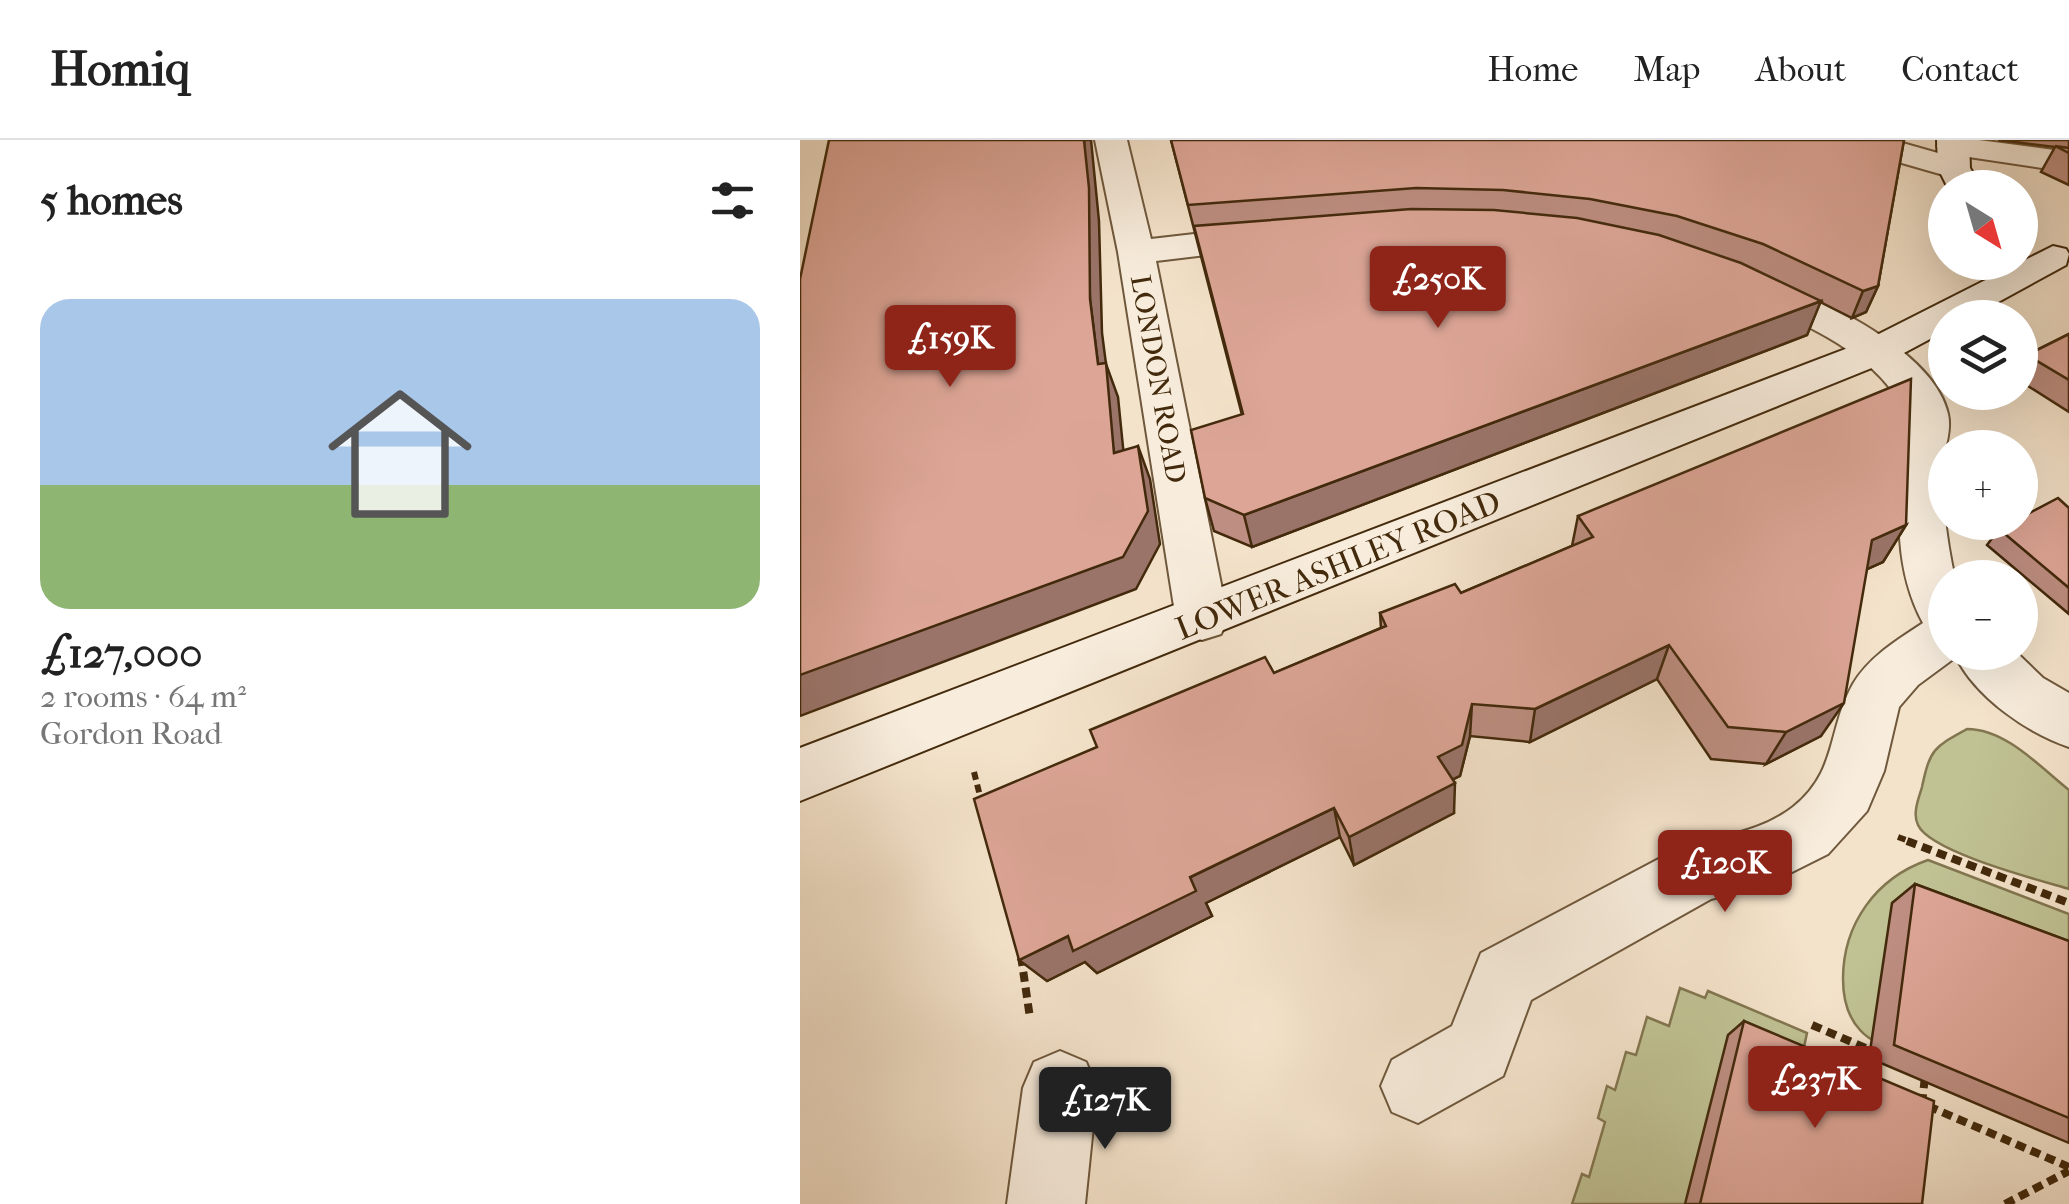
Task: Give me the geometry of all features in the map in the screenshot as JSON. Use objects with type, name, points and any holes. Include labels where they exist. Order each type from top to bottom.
[{"type":"street","name":"LONDON ROAD","points":[[1111,140],[1136,252],[1202,619]]},
{"type":"street","points":[[1857,140],[1956,160],[2069,162]]},
{"type":"street","points":[[1136,252],[1302,234]]},
{"type":"street","points":[[2038,247],[2061,261]]},
{"type":"street","name":"LOWER ASHLEY ROAD","points":[[800,775],[1875,352],[2061,261]]},
{"type":"street","points":[[1716,274],[1787,300],[1875,352],[1914,383],[1926,404],[1928,583]]},
{"type":"street","points":[[1418,1086],[1478,1051],[1505,977],[1698,872],[1768,856],[1819,822],[1840,801],[1856,769],[1864,724],[1876,696],[1902,666],[1928,648]]},
{"type":"street","points":[[1998,670],[2023,694],[2069,723]]},
{"type":"street","points":[[1046,1204],[1060,1088]]},
{"type":"path","points":[[958,712],[986,821]]},
{"type":"path","points":[[1898,837],[2069,903]]},
{"type":"path","points":[[1018,948],[1032,1031],[1060,1088]]},
{"type":"path","points":[[1812,1025],[1893,1059]]},
{"type":"path","points":[[1909,1066],[1925,1073],[1920,1120]]},
{"type":"path","points":[[1922,1104],[2069,1169]]},
{"type":"path","points":[[2006,1204],[2069,1169]]},
{"type":"green space","points":[[1967,729],[2009,742],[2069,790],[2069,889],[1963,855],[1927,835],[1918,825],[1917,806],[1931,757],[1940,745]]},
{"type":"green space","points":[[1928,860],[2069,914],[2069,971],[1916,1059],[1879,1044],[1860,1030],[1847,1006],[1843,979],[1849,940],[1866,906],[1893,878]]},
{"type":"green space","points":[[1680,988],[1705,998],[1708,991],[1807,1033],[1800,1066],[1686,1204],[1572,1204],[1582,1174],[1589,1177],[1605,1122],[1598,1118],[1607,1086],[1615,1090],[1626,1052],[1636,1055],[1647,1017],[1669,1026]]},
{"type":"building","points":[[829,140],[1084,140],[1089,188],[1090,299],[1098,364],[1106,363],[1114,453],[1138,446],[1148,511],[1123,557],[800,675],[800,279]]},
{"type":"building","points":[[1171,140],[1904,140],[1878,286],[1863,291],[1763,244],[1677,216],[1590,199],[1503,190],[1416,188],[1188,205]]},
{"type":"building","points":[[1411,209],[1494,210],[1577,218],[1659,235],[1741,263],[1821,301],[1244,515],[1205,498],[1191,430],[1243,414],[1194,226]]},
{"type":"building","points":[[2069,334],[2069,380],[2038,362],[2038,350]]},
{"type":"building","points":[[1911,379],[1906,525],[1872,540],[1844,703],[1786,732],[1728,727],[1669,645],[1535,709],[1472,704],[1462,745],[1438,757],[1455,783],[1349,837],[1334,808],[1190,877],[1196,891],[1073,951],[1068,936],[1019,960],[974,799],[1097,747],[1090,730],[1265,657],[1274,673],[1386,626],[1380,613],[1455,584],[1461,593],[1593,537],[1578,516]]},
{"type":"building","points":[[2058,498],[2069,508],[2069,588],[2012,540],[2038,540],[2038,509]]},
{"type":"building","points":[[1915,884],[2069,941],[2069,1118],[1894,1045]]},
{"type":"building","points":[[1744,1021],[1934,1101],[1922,1204],[1700,1204]]}]
